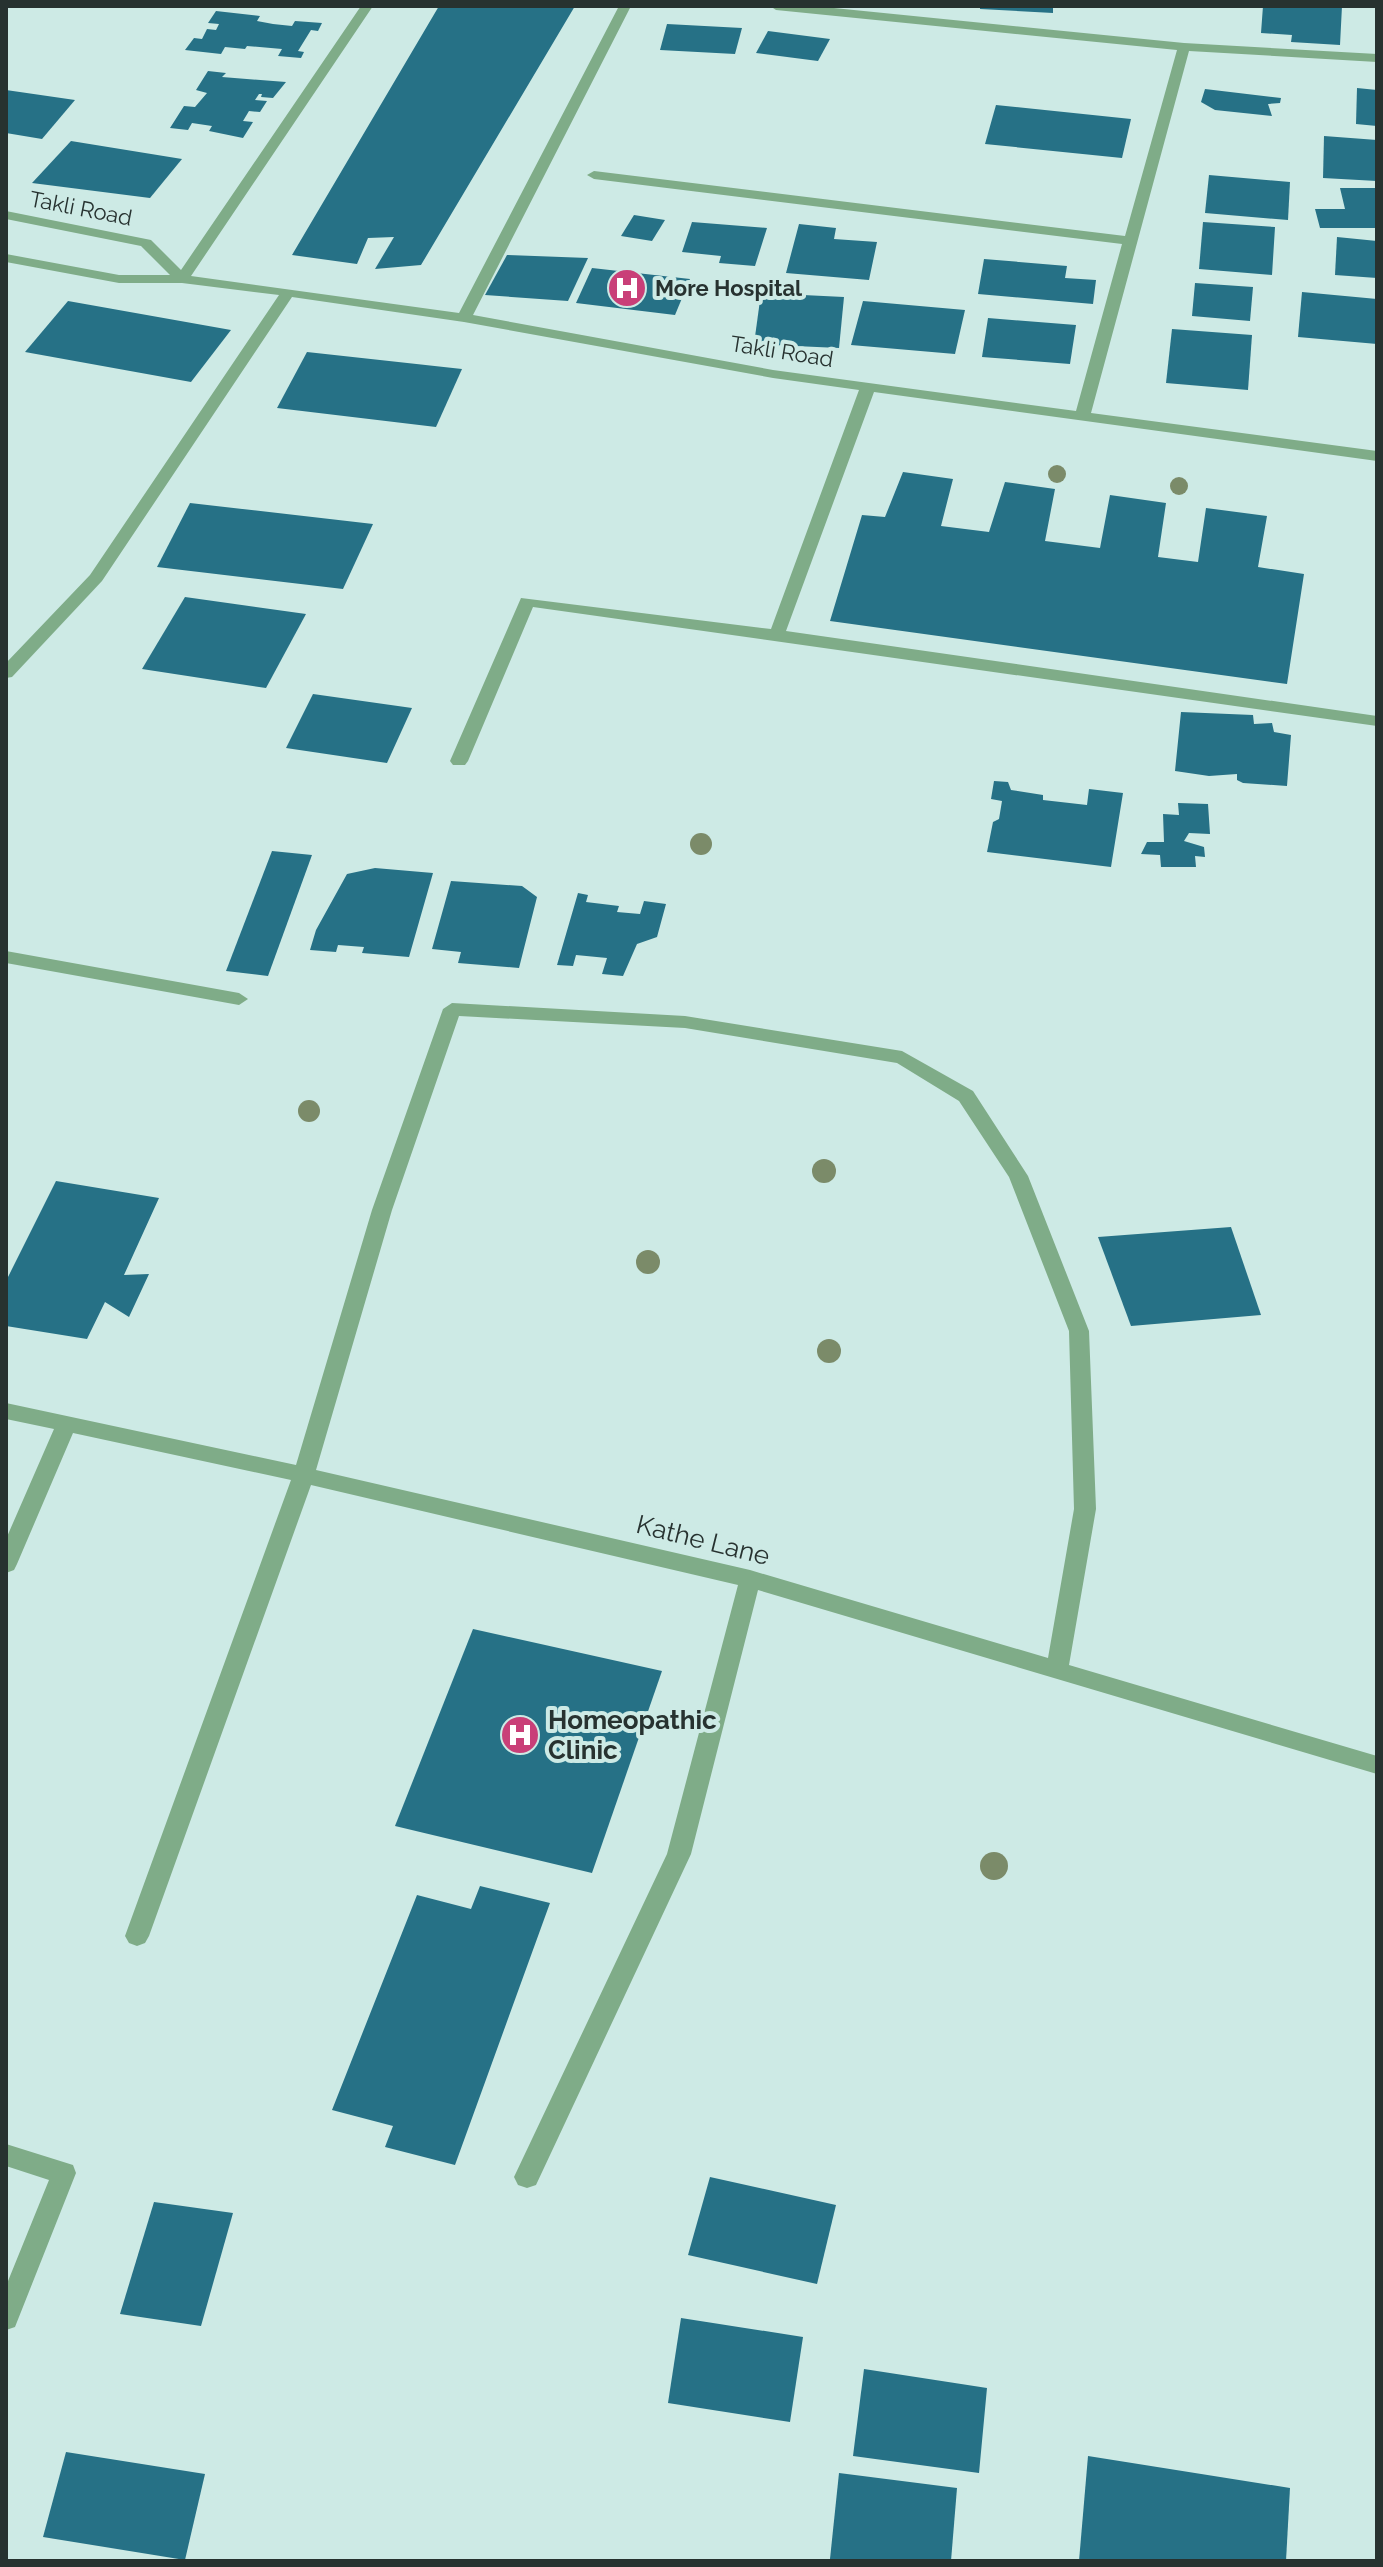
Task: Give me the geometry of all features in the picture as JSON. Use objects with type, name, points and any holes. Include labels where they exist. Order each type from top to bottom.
[{"type":"street","points":[[182,279],[367,6]]},
{"type":"street","points":[[464,318],[625,6]]},
{"type":"street","points":[[776,6],[1184,47],[1377,58]]},
{"type":"street","points":[[1082,416],[1184,47]]},
{"type":"street","points":[[594,175],[1130,241]]},
{"type":"street","name":"Takli Road","points":[[6,215],[146,243],[182,279]]},
{"type":"street","name":"Takli Road","points":[[6,258],[119,279],[182,279],[288,292],[464,318],[773,374],[1377,456]]},
{"type":"street","points":[[6,673],[96,578],[288,292]]},
{"type":"street","points":[[777,635],[868,387]]},
{"type":"street","points":[[459,761],[527,601],[1377,721]]},
{"type":"street","points":[[6,957],[239,999]]},
{"type":"street","points":[[137,1936],[304,1475],[382,1210],[452,1009],[685,1022],[902,1057],[966,1096],[1018,1176],[1079,1331],[1085,1509],[1057,1668]]},
{"type":"street","name":"Kathe Lane","points":[[6,1411],[304,1475],[750,1579],[1377,1765]]},
{"type":"street","points":[[6,1564],[67,1424]]},
{"type":"street","points":[[527,2177],[679,1854],[750,1579]]},
{"type":"street","points":[[6,2155],[64,2173],[6,2318]]},
{"type":"building","points":[[439,6],[575,6],[421,265],[375,269],[394,237],[368,238],[357,264],[292,255]]},
{"type":"building","points":[[980,6],[1053,6],[1053,13],[980,9]]},
{"type":"building","points":[[1263,6],[1342,6],[1340,45],[1291,42],[1292,35],[1261,33]]},
{"type":"building","points":[[216,11],[260,16],[257,21],[273,24],[292,26],[295,21],[322,23],[318,31],[311,30],[298,51],[304,52],[301,58],[278,56],[282,49],[247,46],[245,49],[225,47],[221,54],[185,50],[194,38],[202,39],[207,29],[216,30],[219,24],[208,23]]},
{"type":"building","points":[[667,24],[742,28],[735,54],[660,50]]},
{"type":"building","points":[[768,31],[830,39],[818,61],[756,53]]},
{"type":"building","points":[[208,71],[226,73],[222,77],[286,82],[273,98],[259,94],[255,100],[267,101],[260,112],[249,111],[243,121],[253,122],[243,138],[209,131],[212,126],[192,123],[188,130],[170,128],[184,106],[195,107],[207,93],[196,90]]},
{"type":"building","points":[[1357,88],[1377,90],[1377,126],[1356,124]]},
{"type":"building","points":[[1205,89],[1281,98],[1280,103],[1268,104],[1272,116],[1215,110],[1201,102]]},
{"type":"building","points":[[6,90],[75,100],[42,139],[6,133]]},
{"type":"building","points":[[996,105],[1131,119],[1122,158],[985,144]]},
{"type":"building","points":[[1324,136],[1377,140],[1377,181],[1323,178]]},
{"type":"building","points":[[71,141],[182,159],[150,198],[32,183]]},
{"type":"building","points":[[1209,175],[1290,182],[1288,220],[1205,213]]},
{"type":"building","points":[[1340,188],[1377,188],[1377,228],[1320,228],[1315,209],[1345,209]]},
{"type":"building","points":[[634,215],[665,220],[652,241],[621,236]]},
{"type":"building","points":[[692,222],[767,228],[755,266],[719,263],[721,256],[682,252]]},
{"type":"building","points":[[1203,222],[1275,227],[1272,275],[1199,269]]},
{"type":"building","points":[[799,224],[836,228],[834,239],[877,242],[869,280],[786,273]]},
{"type":"building","points":[[1337,237],[1377,241],[1377,278],[1335,275]]},
{"type":"building","points":[[507,255],[588,258],[568,301],[485,295]]},
{"type":"building","points":[[984,259],[1067,266],[1065,278],[1096,280],[1093,304],[978,294]]},
{"type":"building","points":[[592,268],[690,279],[675,315],[576,303]]},
{"type":"building","points":[[1195,283],[1253,287],[1250,321],[1192,316]]},
{"type":"building","points":[[1302,292],[1377,299],[1377,344],[1298,337]]},
{"type":"building","points":[[761,293],[844,297],[839,348],[754,344]]},
{"type":"building","points":[[68,301],[231,330],[191,382],[25,352]]},
{"type":"building","points":[[863,301],[965,310],[955,354],[851,345]]},
{"type":"building","points":[[988,318],[1076,325],[1070,364],[982,357]]},
{"type":"building","points":[[1172,329],[1252,335],[1248,390],[1166,383]]},
{"type":"building","points":[[307,352],[462,369],[436,427],[277,408]]},
{"type":"building","points":[[903,472],[953,479],[941,526],[989,532],[1005,482],[1055,489],[1045,541],[1100,548],[1110,495],[1166,503],[1158,557],[1198,562],[1206,508],[1267,516],[1258,567],[1304,574],[1287,684],[830,621],[862,515],[885,517]]},
{"type":"building","points":[[190,503],[373,524],[343,589],[157,567]]},
{"type":"building","points":[[185,597],[306,614],[266,688],[142,669]]},
{"type":"building","points":[[313,694],[412,708],[387,763],[286,748]]},
{"type":"building","points":[[1181,712],[1253,715],[1254,724],[1272,723],[1274,732],[1291,735],[1287,786],[1243,783],[1237,780],[1237,774],[1209,776],[1175,771]]},
{"type":"building","points":[[994,781],[1008,782],[1011,790],[1043,795],[1043,800],[1087,805],[1089,789],[1123,793],[1111,867],[987,852],[993,822],[999,819],[1002,801],[991,799]]},
{"type":"building","points":[[1178,803],[1208,804],[1210,834],[1189,833],[1184,841],[1204,847],[1205,857],[1195,856],[1196,867],[1161,867],[1160,855],[1141,854],[1147,842],[1164,842],[1163,814],[1179,815]]},
{"type":"building","points":[[272,851],[312,855],[268,976],[226,971]]},
{"type":"building","points":[[375,868],[433,873],[409,957],[362,953],[364,947],[338,945],[336,952],[310,950],[316,930],[347,874]]},
{"type":"building","points":[[451,881],[522,886],[537,897],[519,968],[458,963],[461,952],[432,949]]},
{"type":"building","points":[[578,893],[588,895],[586,902],[619,906],[617,912],[640,914],[644,901],[666,904],[657,937],[637,944],[623,976],[602,974],[607,958],[576,955],[573,966],[557,965]]},
{"type":"building","points":[[56,1181],[159,1198],[124,1275],[149,1274],[129,1317],[105,1302],[87,1339],[6,1326],[6,1281]]},
{"type":"building","points":[[1231,1227],[1261,1315],[1131,1326],[1098,1237]]},
{"type":"building","points":[[473,1629],[662,1671],[592,1873],[395,1826]]},
{"type":"building","points":[[480,1886],[550,1903],[455,2165],[385,2147],[393,2126],[332,2110],[417,1895],[471,1909]]},
{"type":"building","points":[[710,2177],[836,2205],[817,2284],[688,2255]]},
{"type":"building","points":[[154,2202],[233,2213],[201,2326],[120,2314]]},
{"type":"building","points":[[681,2318],[803,2337],[790,2422],[668,2403]]},
{"type":"building","points":[[864,2369],[987,2388],[979,2473],[853,2456]]},
{"type":"building","points":[[66,2452],[205,2474],[185,2560],[43,2537]]},
{"type":"building","points":[[1088,2456],[1290,2488],[1286,2561],[1079,2561]]},
{"type":"building","points":[[839,2473],[957,2488],[951,2561],[830,2559]]},
{"type":"place","name":"More Hospital","points":[[627,288]]},
{"type":"place","name":"Homeopathic Clinic","points":[[520,1735]]}]
